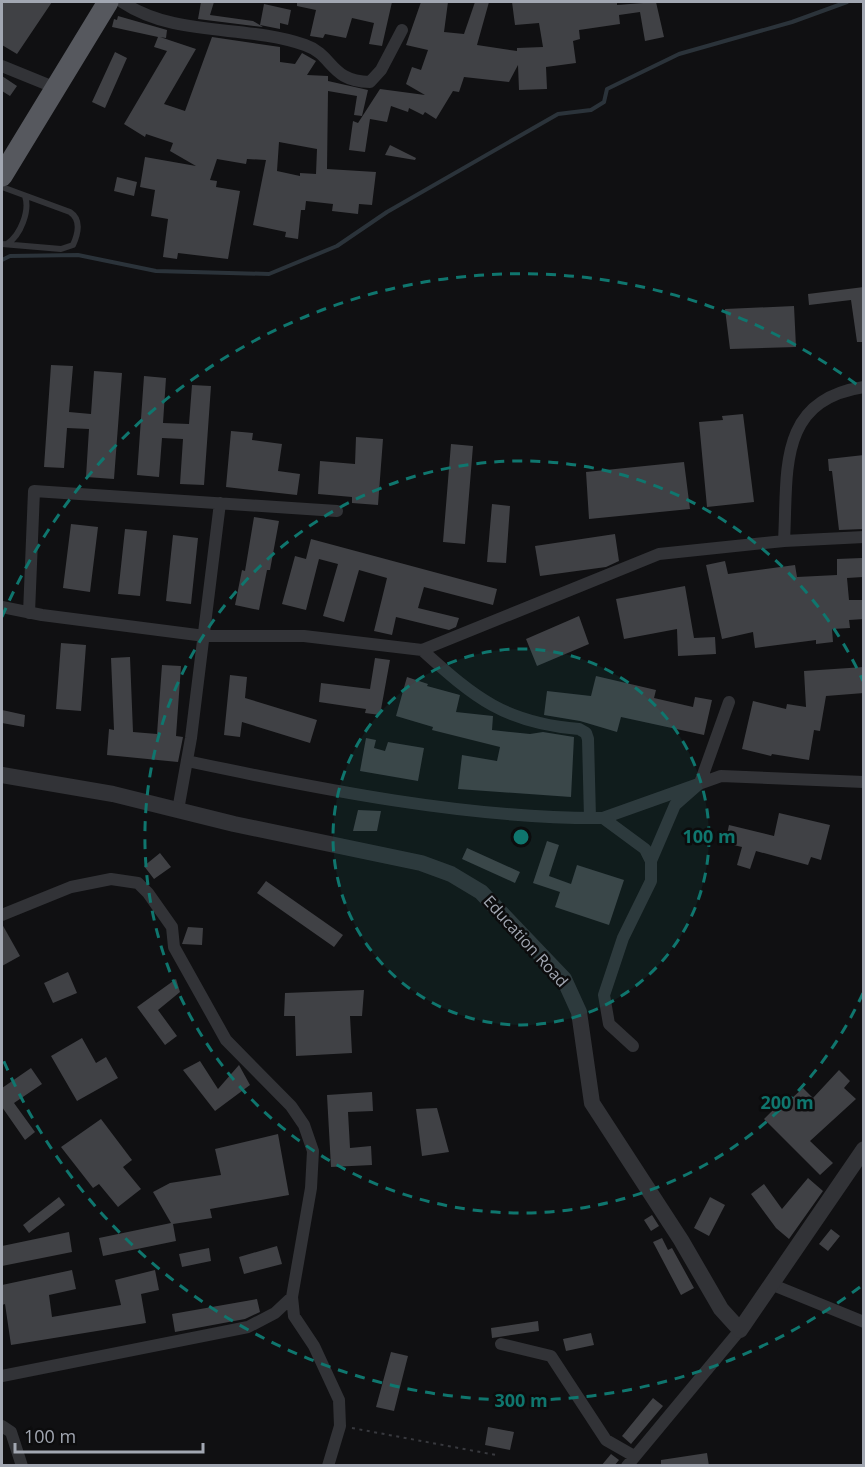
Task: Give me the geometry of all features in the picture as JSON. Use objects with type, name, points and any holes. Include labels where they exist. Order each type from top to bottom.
[{"type":"highway","points":[[2,176],[96,2]]},
{"type":"highway","points":[[2,158],[108,2]]},
{"type":"street","points":[[122,2],[158,19],[264,35],[308,46],[319,52],[336,72],[357,82],[370,82],[381,70],[402,30]]},
{"type":"street","points":[[2,66],[51,86]]},
{"type":"street","points":[[784,541],[789,448],[799,424],[818,404],[838,391],[864,387]]},
{"type":"street","points":[[29,613],[34,492],[338,511]]},
{"type":"street","points":[[178,810],[205,636],[220,503]]},
{"type":"street","points":[[2,607],[29,613],[205,636],[304,636],[422,650],[659,554],[784,541],[864,537]]},
{"type":"street","points":[[422,650],[467,691],[495,708],[525,720],[579,729],[586,733],[597,818]]},
{"type":"street","points":[[633,1046],[609,1024],[604,995],[623,938],[651,881],[651,861],[675,805],[700,783],[729,702]]},
{"type":"street","points":[[187,761],[297,784],[427,803],[536,816],[597,818],[721,776],[743,775],[864,782]]},
{"type":"street","name":"Education Road","points":[[2,775],[113,794],[420,863],[451,874],[481,892],[499,908],[568,986],[579,1012],[592,1103],[681,1240],[721,1309],[740,1330]]},
{"type":"street","points":[[597,818],[645,849],[651,861]]},
{"type":"street","points":[[2,915],[71,886],[111,879],[138,883],[148,892],[172,927],[174,947],[226,1040],[291,1106],[304,1125],[313,1151],[311,1188],[292,1297],[294,1316],[314,1346],[339,1400],[340,1426],[328,1466]]},
{"type":"street","points":[[501,1344],[552,1356],[606,1440],[631,1461],[740,1330],[864,1149]]},
{"type":"street","points":[[773,1285],[864,1322]]},
{"type":"street","points":[[2,1376],[248,1327],[275,1312],[292,1297]]},
{"type":"street","points":[[2,1426],[11,1432],[22,1466]]},
{"type":"lane","points":[[2,187],[75,215],[77,234],[73,245],[61,249],[4,244]]},
{"type":"lane","points":[[4,244],[14,238],[26,213],[28,206],[25,195]]},
{"type":"path","points":[[340,1426],[496,1455]]},
{"type":"building","points":[[2,2],[52,2],[17,54],[2,45]]},
{"type":"building","points":[[201,2],[214,2],[210,15],[253,21],[263,27],[198,19]]},
{"type":"building","points":[[297,2],[392,2],[382,46],[369,44],[374,23],[352,18],[346,38],[325,34],[323,38],[310,36],[316,10],[297,6]]},
{"type":"building","points":[[421,2],[448,2],[444,32],[464,34],[475,2],[489,2],[477,45],[517,51],[517,48],[543,47],[539,23],[515,25],[512,2],[617,2],[617,5],[656,2],[664,37],[645,41],[640,12],[619,15],[620,24],[579,30],[580,39],[573,41],[576,63],[546,67],[547,89],[519,90],[518,65],[509,82],[464,77],[459,92],[453,91],[436,119],[425,112],[423,115],[409,108],[408,112],[391,106],[387,122],[370,119],[365,152],[349,150],[353,121],[358,123],[380,89],[425,95],[406,84],[412,67],[421,70],[428,50],[406,45]]},
{"type":"building","points":[[264,4],[291,10],[288,25],[280,23],[280,29],[260,25]]},
{"type":"building","points":[[118,16],[167,30],[166,38],[160,37],[196,49],[164,104],[185,111],[212,37],[280,47],[280,62],[295,64],[302,53],[316,61],[307,75],[328,76],[328,81],[368,90],[362,116],[354,115],[357,96],[328,91],[327,169],[376,172],[372,205],[359,204],[358,214],[332,211],[333,204],[306,201],[305,210],[301,210],[298,239],[285,237],[286,232],[253,225],[266,160],[247,159],[246,164],[217,159],[210,180],[217,181],[216,187],[240,191],[228,259],[178,253],[177,259],[163,257],[168,219],[151,216],[155,190],[140,187],[145,157],[196,166],[170,151],[173,143],[146,134],[145,137],[124,124],[167,51],[154,47],[158,37],[112,27],[114,19],[117,20]],"holes":[[[279,142],[317,149],[316,174],[300,173],[300,176],[277,171]]]},
{"type":"building","points":[[115,52],[127,58],[105,108],[92,102]]},
{"type":"building","points":[[2,76],[17,86],[10,96],[2,91]]},
{"type":"building","points":[[390,145],[416,158],[415,160],[385,155]]},
{"type":"building","points":[[117,177],[137,182],[134,196],[114,191]]},
{"type":"building","points":[[864,287],[864,342],[857,342],[851,300],[809,305],[808,294]]},
{"type":"building","points":[[794,306],[796,347],[730,349],[725,309]]},
{"type":"building","points":[[51,365],[73,366],[69,412],[91,414],[94,371],[122,373],[114,479],[86,477],[89,429],[67,428],[64,468],[44,467]]},
{"type":"building","points":[[144,376],[166,378],[163,423],[189,424],[192,385],[211,386],[204,485],[180,484],[183,439],[162,438],[159,477],[137,475]]},
{"type":"building","points":[[743,414],[754,502],[707,507],[699,422],[723,420],[722,416]]},
{"type":"building","points":[[231,431],[253,433],[252,440],[282,444],[278,471],[300,474],[297,495],[226,487]]},
{"type":"building","points":[[356,437],[383,439],[378,505],[352,503],[352,497],[318,494],[320,461],[355,464]]},
{"type":"building","points":[[451,444],[473,446],[465,544],[443,542]]},
{"type":"building","points":[[864,455],[864,529],[839,530],[832,471],[829,471],[828,459]]},
{"type":"building","points":[[684,462],[690,509],[589,519],[586,472]]},
{"type":"building","points":[[492,504],[510,506],[506,563],[487,562]]},
{"type":"building","points":[[254,517],[279,521],[270,570],[267,570],[259,610],[235,605],[242,570],[245,571]]},
{"type":"building","points":[[71,524],[98,527],[90,592],[63,588]]},
{"type":"building","points":[[125,529],[147,531],[140,596],[118,594]]},
{"type":"building","points":[[615,534],[619,561],[606,567],[540,576],[535,546]]},
{"type":"building","points":[[173,535],[198,538],[191,604],[166,601]]},
{"type":"building","points":[[311,539],[497,589],[493,605],[424,587],[418,608],[459,618],[456,627],[449,630],[396,617],[392,635],[374,631],[387,578],[359,570],[344,622],[323,616],[338,564],[319,559],[306,610],[282,604],[295,556],[306,559]]},
{"type":"building","points":[[862,558],[863,577],[847,578],[849,600],[864,600],[864,619],[849,620],[850,628],[832,629],[833,642],[816,644],[816,640],[755,648],[753,632],[722,639],[706,565],[725,561],[728,574],[795,565],[797,577],[837,575],[837,559]]},
{"type":"building","points":[[685,586],[694,638],[715,637],[716,654],[678,656],[677,629],[624,639],[616,599]]},
{"type":"building","points":[[579,616],[589,644],[537,666],[526,639]]},
{"type":"building","points":[[61,643],[86,645],[81,711],[56,709]]},
{"type":"building","points":[[130,657],[133,732],[157,734],[162,665],[181,666],[176,736],[183,737],[178,762],[107,755],[109,729],[114,730],[111,658]]},
{"type":"building","points":[[375,658],[390,660],[380,715],[365,713],[366,709],[319,702],[321,683],[370,689]]},
{"type":"building","points":[[864,667],[864,693],[826,696],[820,731],[814,730],[809,760],[772,754],[771,756],[742,749],[753,701],[786,709],[787,704],[806,707],[804,671]]},
{"type":"building","points":[[230,675],[247,677],[245,698],[317,720],[310,743],[242,722],[240,737],[224,735]]},
{"type":"building","points":[[596,676],[656,690],[654,698],[693,707],[695,697],[712,700],[704,735],[621,717],[617,732],[580,721],[544,715],[547,691],[591,696]]},
{"type":"building","points":[[407,677],[428,684],[427,686],[460,695],[456,712],[493,716],[492,730],[530,734],[543,732],[574,737],[571,797],[458,789],[462,755],[497,761],[500,747],[432,730],[433,727],[396,716]]},
{"type":"building","points":[[2,710],[25,715],[24,727],[2,723]]},
{"type":"building","points":[[366,738],[376,740],[374,748],[385,751],[388,742],[424,748],[418,781],[360,771]]},
{"type":"building","points":[[358,810],[381,811],[377,831],[353,831]]},
{"type":"building","points":[[779,813],[830,825],[821,860],[811,857],[808,865],[756,851],[750,869],[737,865],[742,847],[725,843],[729,825],[774,836]]},
{"type":"building","points":[[547,841],[559,845],[549,876],[571,884],[577,865],[624,880],[609,925],[555,907],[560,892],[533,883]]},
{"type":"building","points":[[467,848],[520,872],[515,883],[462,859]]},
{"type":"building","points":[[160,853],[171,867],[154,879],[144,866]]},
{"type":"building","points":[[266,881],[343,935],[334,947],[257,893]]},
{"type":"building","points":[[2,924],[20,956],[2,966]]},
{"type":"building","points":[[188,927],[203,928],[202,945],[182,944]]},
{"type":"building","points":[[68,972],[77,993],[53,1003],[44,983]]},
{"type":"building","points":[[176,979],[180,992],[158,1010],[177,1036],[165,1045],[137,1007]]},
{"type":"building","points":[[364,990],[362,1016],[350,1016],[352,1053],[296,1056],[295,1016],[284,1016],[285,993]]},
{"type":"building","points":[[82,1038],[96,1063],[106,1057],[118,1078],[77,1101],[51,1056]]},
{"type":"building","points":[[200,1061],[218,1089],[239,1065],[250,1085],[215,1111],[183,1070]]},
{"type":"building","points":[[31,1068],[42,1084],[14,1103],[35,1132],[25,1140],[2,1107],[2,1088]]},
{"type":"building","points":[[839,1070],[850,1081],[844,1088],[856,1099],[810,1141],[833,1163],[820,1175],[764,1119],[776,1107],[779,1110],[803,1088],[813,1098]]},
{"type":"building","points":[[372,1092],[373,1111],[348,1112],[350,1148],[371,1146],[372,1165],[331,1167],[327,1095]]},
{"type":"building","points":[[437,1108],[449,1152],[422,1156],[416,1109]]},
{"type":"building","points":[[101,1119],[132,1160],[123,1167],[141,1189],[118,1207],[99,1184],[93,1188],[61,1147]]},
{"type":"building","points":[[278,1134],[289,1195],[210,1209],[212,1218],[173,1224],[176,1241],[103,1256],[99,1238],[171,1223],[153,1192],[170,1183],[221,1175],[215,1149]]},
{"type":"building","points":[[808,1178],[823,1191],[789,1239],[776,1228],[751,1194],[764,1184],[782,1209]]},
{"type":"building","points":[[59,1197],[65,1205],[29,1233],[23,1225]]},
{"type":"building","points":[[710,1197],[725,1205],[709,1236],[694,1228]]},
{"type":"building","points":[[652,1215],[659,1226],[651,1231],[644,1220]]},
{"type":"building","points":[[831,1229],[840,1236],[828,1251],[819,1244]]},
{"type":"building","points":[[69,1232],[72,1252],[2,1266],[2,1246]]},
{"type":"building","points":[[662,1238],[668,1250],[672,1248],[694,1288],[681,1295],[653,1242]]},
{"type":"building","points":[[277,1246],[282,1264],[244,1274],[239,1257]]},
{"type":"building","points":[[209,1248],[211,1261],[182,1267],[179,1254]]},
{"type":"building","points":[[72,1270],[76,1289],[49,1295],[52,1317],[121,1305],[115,1280],[155,1270],[159,1290],[141,1294],[146,1323],[11,1345],[5,1304],[2,1305],[2,1285]]},
{"type":"building","points":[[257,1299],[260,1312],[245,1319],[175,1332],[172,1314]]},
{"type":"building","points":[[538,1321],[539,1331],[492,1338],[491,1328]]},
{"type":"building","points":[[591,1333],[594,1345],[566,1351],[563,1339]]},
{"type":"building","points":[[391,1352],[408,1356],[394,1411],[376,1407]]},
{"type":"building","points":[[653,1398],[663,1406],[631,1444],[622,1436]]},
{"type":"building","points":[[488,1427],[514,1432],[510,1450],[485,1445]]},
{"type":"building","points":[[707,1453],[709,1466],[661,1466],[661,1460]]},
{"type":"building","points":[[611,1454],[619,1460],[614,1466],[601,1466]]},
{"type":"waterway","points":[[2,260],[10,256],[78,255],[156,271],[269,274],[337,246],[387,212],[558,114],[591,110],[604,102],[607,89],[679,54],[792,22],[847,2]]}]
